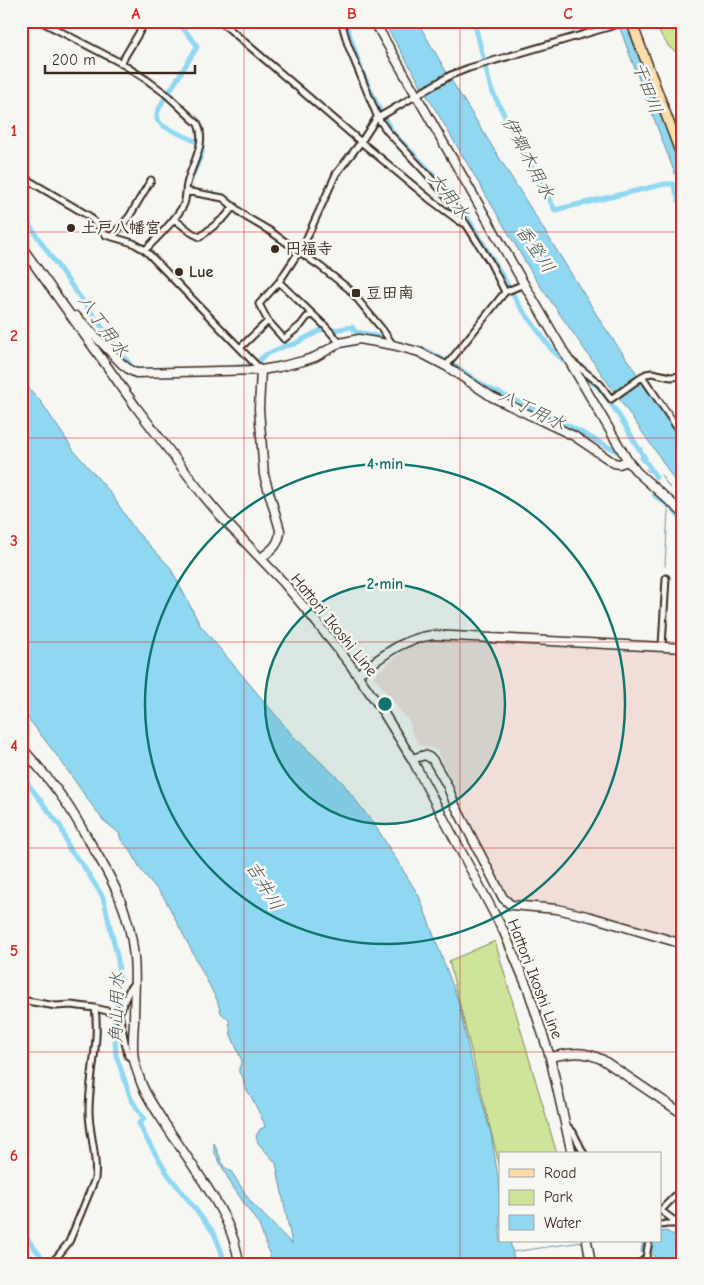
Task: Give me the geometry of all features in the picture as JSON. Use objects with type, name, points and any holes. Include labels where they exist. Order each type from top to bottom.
[{"type":"main road","points":[[630,21],[683,160]]},
{"type":"street","points":[[40,21],[122,63],[166,94],[198,124],[200,130],[199,146],[187,182],[184,205],[174,219],[145,250]]},
{"type":"street","points":[[122,63],[146,21]]},
{"type":"street","points":[[220,21],[432,201],[466,224]]},
{"type":"street","points":[[341,21],[348,45],[387,131],[447,197],[509,291]]},
{"type":"street","points":[[374,21],[418,95],[524,284],[628,461],[637,472],[683,513]]},
{"type":"street","points":[[313,314],[307,317],[301,325],[284,339],[268,321],[259,304],[279,282],[299,251],[336,174],[376,119],[451,76],[486,62],[630,21]]},
{"type":"street","points":[[21,176],[89,216],[106,235],[133,243],[145,250],[261,370],[259,408],[264,476],[280,530],[280,538],[276,545],[261,558]]},
{"type":"street","points":[[112,236],[129,218],[151,180]]},
{"type":"street","points":[[186,191],[223,198],[246,217],[299,251],[349,289],[393,345]]},
{"type":"street","points":[[174,219],[200,237],[234,206]]},
{"type":"street","name":"Hattori Ikoshi Line","points":[[21,246],[136,407],[203,495],[309,612],[358,674],[412,759],[504,932],[528,989],[550,1057],[572,1152]]},
{"type":"street","points":[[279,282],[340,343]]},
{"type":"street","points":[[446,366],[509,291],[524,284]]},
{"type":"street","points":[[63,305],[122,364],[136,373],[261,370],[303,361],[315,357],[340,343],[358,339],[419,352],[446,366],[492,397],[574,436],[614,463],[619,464],[628,461]]},
{"type":"street","points":[[240,348],[268,321]]},
{"type":"street","points":[[570,360],[600,384],[612,398],[646,374],[652,373],[671,377],[683,376]]},
{"type":"street","points":[[642,377],[678,429],[683,427]]},
{"type":"street","points":[[662,646],[666,578]]},
{"type":"street","points":[[358,674],[393,648],[407,641],[433,635],[683,648]]},
{"type":"street","points":[[21,746],[65,801],[106,867],[124,908],[132,934],[134,959],[134,1060],[143,1086],[150,1099],[224,1215],[232,1234],[239,1264]]},
{"type":"street","points":[[412,759],[426,755],[432,759],[507,903],[591,917],[683,944]]},
{"type":"street","points":[[134,1060],[128,1056],[119,1014],[130,988],[135,983]]},
{"type":"street","points":[[21,1000],[56,1006],[72,1005],[95,1008],[119,1014]]},
{"type":"street","points":[[50,1264],[69,1242],[95,1179],[96,1168],[90,1128],[89,1095],[95,1052],[97,1022],[95,1008]]},
{"type":"street","points":[[550,1057],[572,1052],[594,1056],[603,1060],[683,1114]]},
{"type":"street","points":[[566,1125],[573,1132],[583,1152]]},
{"type":"street","points":[[662,1209],[683,1188]]},
{"type":"street","points":[[662,1211],[681,1224]]},
{"type":"street","points":[[662,1225],[681,1224]]},
{"type":"street","points":[[587,1242],[591,1264]]},
{"type":"street","points":[[639,1264],[646,1258],[649,1242]]},
{"type":"shaded area","points":[[436,639],[683,652],[683,940],[599,915],[550,904],[517,903],[506,896],[460,809],[437,751],[420,745],[411,731],[411,724],[373,676],[401,652],[417,643]]},
{"type":"green space","points":[[652,21],[683,21],[683,57],[669,47]]},
{"type":"green space","points":[[495,941],[556,1152],[499,1152],[499,1164],[449,961]]},
{"type":"water","name":"香登川","points":[[383,21],[417,21],[451,80],[603,325],[683,440],[683,494],[659,456],[536,280]]},
{"type":"water","name":"干田川","points":[[617,21],[629,21],[683,165],[683,195]]},
{"type":"water","name":"吉井川","points":[[21,379],[41,402],[74,451],[110,492],[135,530],[170,567],[200,625],[294,737],[342,782],[378,830],[419,896],[458,1000],[470,1056],[491,1134],[499,1183],[499,1242],[510,1242],[515,1264],[273,1264],[259,1225],[231,1184],[214,1151],[214,1143],[224,1167],[231,1171],[250,1201],[292,1244],[276,1163],[258,1143],[256,1136],[260,1129],[265,1127],[244,1085],[243,1077],[239,1073],[242,1061],[231,1035],[229,1020],[221,1013],[217,1000],[165,899],[141,870],[131,851],[121,840],[119,833],[103,820],[21,709]]},
{"type":"water","points":[[666,1231],[673,1235],[683,1232],[683,1264],[653,1264],[655,1261],[654,1256],[650,1253],[641,1252],[643,1242],[662,1242],[662,1232]]},
{"type":"waterway","points":[[168,94],[197,47],[177,21]]},
{"type":"waterway","name":"大用水","points":[[345,21],[361,69],[381,113],[395,135],[435,176],[467,217],[519,305],[552,350],[568,364]]},
{"type":"waterway","name":"伊郷木用水","points":[[474,21],[491,89],[555,210],[665,184],[673,184],[683,210]]},
{"type":"waterway","points":[[165,97],[157,113],[157,120],[163,126],[197,142]]},
{"type":"waterway","points":[[188,187],[202,153],[202,147]]},
{"type":"waterway","name":"八丁用水","points":[[21,212],[90,311],[134,370],[137,370]]},
{"type":"waterway","name":"八丁用水","points":[[334,330],[352,327],[356,332],[386,339]]},
{"type":"waterway","name":"八丁用水","points":[[258,361],[267,354],[294,344],[325,328]]},
{"type":"waterway","name":"八丁用水","points":[[416,348],[423,349],[446,361]]},
{"type":"waterway","name":"八丁用水","points":[[452,364],[486,387],[569,426],[616,451]]},
{"type":"waterway","name":"八丁用水","points":[[231,368],[251,365]]},
{"type":"waterway","name":"大用水","points":[[583,375],[606,396],[645,458]]},
{"type":"waterway","points":[[642,458],[656,477]]},
{"type":"waterway","points":[[646,469],[650,471]]},
{"type":"waterway","points":[[661,475],[670,488]]},
{"type":"waterway","points":[[654,494],[671,507],[683,521]]},
{"type":"waterway","points":[[665,566],[669,505]]},
{"type":"waterway","name":"角山用水","points":[[21,775],[61,827],[69,849],[82,864],[103,897],[118,960],[119,979],[114,1023],[116,1055],[131,1099],[144,1119],[139,1123],[146,1138],[167,1173],[214,1233],[224,1264]]},
{"type":"waterway","points":[[21,1231],[47,1264]]},
{"type":"waterway","points":[[513,1252],[582,1242]]},
{"type":"place","name":"土戸八幡宮","points":[[71,228]]},
{"type":"place","name":"円福寺","points":[[275,249]]},
{"type":"place","name":"Lue","points":[[179,272]]},
{"type":"place","name":"豆田南","points":[[356,293]]}]
